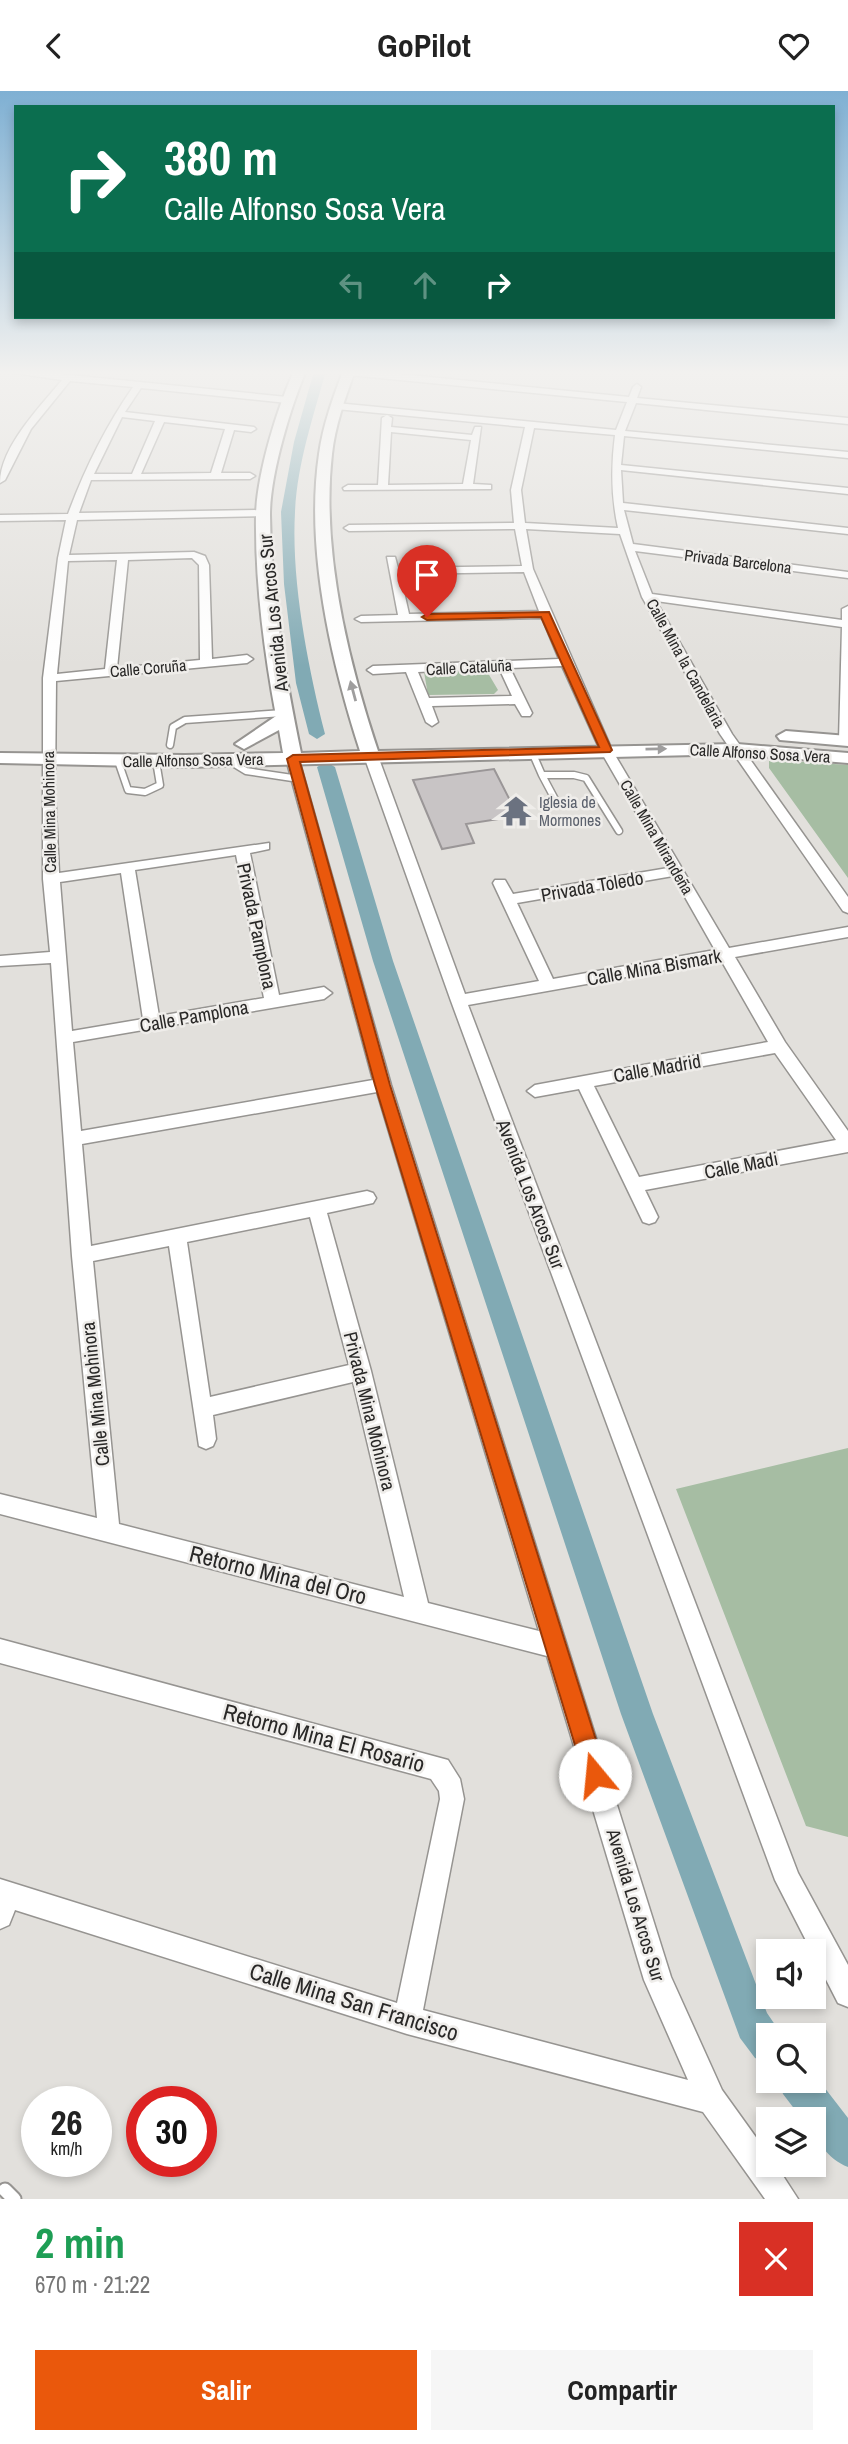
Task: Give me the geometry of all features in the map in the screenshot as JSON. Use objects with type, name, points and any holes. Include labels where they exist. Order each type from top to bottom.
[{"type":"street","name":"Calle Mina Mohinora","points":[[91,469],[73,517],[63,558],[49,678],[50,879],[81,1256],[109,1531]]},
{"type":"street","points":[[135,477],[138,469]]},
{"type":"street","points":[[215,476],[217,469]]},
{"type":"street","name":"Avenida Los Arcos Sur","points":[[271,469],[263,513],[272,649],[284,716],[293,761],[383,1085],[658,1980],[712,2100],[783,2199]]},
{"type":"street","name":"Avenida Los Arcos Sur","points":[[324,469],[324,527],[338,635],[369,749],[459,1001],[788,1880],[848,1993]]},
{"type":"street","points":[[383,488],[384,469]]},
{"type":"street","points":[[467,488],[470,469]]},
{"type":"street","name":"Calle Mina Mirandeña","points":[[520,469],[516,490],[528,569],[602,742],[779,1046],[848,1144]]},
{"type":"street","name":"Calle Mina la Candelaria","points":[[616,469],[618,506],[623,531],[648,597],[732,742],[848,908]]},
{"type":"street","points":[[639,469],[848,491]]},
{"type":"street","points":[[88,477],[250,476]]},
{"type":"street","points":[[348,488],[487,488]]},
{"type":"street","points":[[618,506],[848,531]]},
{"type":"street","points":[[0,518],[263,513]]},
{"type":"street","points":[[349,528],[520,526],[623,531]]},
{"type":"street","name":"Privada Barcelona","points":[[628,547],[848,575]]},
{"type":"street","points":[[63,558],[194,555],[201,558],[204,565],[206,663]]},
{"type":"street","points":[[111,672],[123,557]]},
{"type":"street","points":[[404,618],[392,565],[528,569]]},
{"type":"street","points":[[648,597],[847,624]]},
{"type":"street","points":[[847,746],[848,609]]},
{"type":"street","points":[[360,619],[545,614]]},
{"type":"street","name":"Calle Coruña","points":[[49,678],[247,659]]},
{"type":"street","name":"Calle Cataluña","points":[[373,670],[566,663]]},
{"type":"street","points":[[503,665],[526,713]]},
{"type":"street","points":[[411,669],[432,722]]},
{"type":"street","points":[[424,702],[520,700]]},
{"type":"street","points":[[244,744],[284,716]]},
{"type":"street","points":[[369,749],[602,742]]},
{"type":"street","name":"Calle Alfonso Sosa Vera","points":[[0,758],[48,752],[118,761],[293,761],[369,749],[532,752],[602,742],[732,742],[847,746]]},
{"type":"street","points":[[0,743],[48,752],[244,744],[293,761]]},
{"type":"street","points":[[50,879],[264,846]]},
{"type":"street","name":"Privada Pamplona","points":[[242,850],[273,1002]]},
{"type":"street","points":[[127,867],[152,1023]]},
{"type":"street","name":"Privada Toledo","points":[[508,900],[677,871]]},
{"type":"street","name":"Privada Toledo","points":[[500,883],[548,985]]},
{"type":"street","name":"Calle Mina Bismark","points":[[459,1001],[848,932]]},
{"type":"street","points":[[0,961],[56,957]]},
{"type":"street","name":"Calle Pamplona","points":[[65,1038],[324,993]]},
{"type":"street","name":"Calle Madrid","points":[[535,1091],[779,1046]]},
{"type":"street","points":[[584,1081],[649,1217]]},
{"type":"street","points":[[72,1139],[383,1085]]},
{"type":"street","name":"Calle Madi","points":[[633,1185],[848,1144]]},
{"type":"street","points":[[81,1256],[367,1198]]},
{"type":"street","name":"Privada Mina Mohinora","points":[[317,1210],[361,1371],[419,1611]]},
{"type":"street","points":[[177,1238],[206,1439]]},
{"type":"street","points":[[202,1408],[361,1371]]},
{"type":"street","name":"Retorno Mina del Oro","points":[[0,1504],[556,1647]]},
{"type":"street","name":"Retorno Mina El Rosario","points":[[0,1651],[439,1769],[451,1788],[452,1799],[407,2020]]},
{"type":"street","name":"Calle Mina San Francisco","points":[[3,1901],[407,2020],[712,2100]]},
{"type":"lane","points":[[170,745],[173,727],[184,720],[284,716]]},
{"type":"lane","points":[[532,752],[558,805]]},
{"type":"lane","points":[[118,761],[128,790],[139,792],[153,790],[160,785],[156,761]]},
{"type":"lane","points":[[542,775],[574,775],[586,778],[619,831]]},
{"type":"green space","points":[[485,668],[498,690],[494,694],[428,695],[424,672]]},
{"type":"green space","points":[[769,761],[848,765],[848,878],[769,768]]},
{"type":"green space","points":[[848,1448],[848,1837],[806,1826],[676,1489]]},
{"type":"building","points":[[494,769],[518,816],[466,824],[474,843],[442,849],[413,780]]},
{"type":"waterway","points":[[295,469],[288,512],[291,584],[304,683],[317,734]]},
{"type":"waterway","points":[[326,767],[383,961],[637,1714],[756,2029]]},
{"type":"waterway","points":[[805,2093],[848,2148]]},
{"type":"place","name":"Iglesia de Mormones","points":[[516,811]]},
{"type":"route","points":[[427,617],[545,614],[606,750],[293,759],[383,1085],[595,1775]]}]
